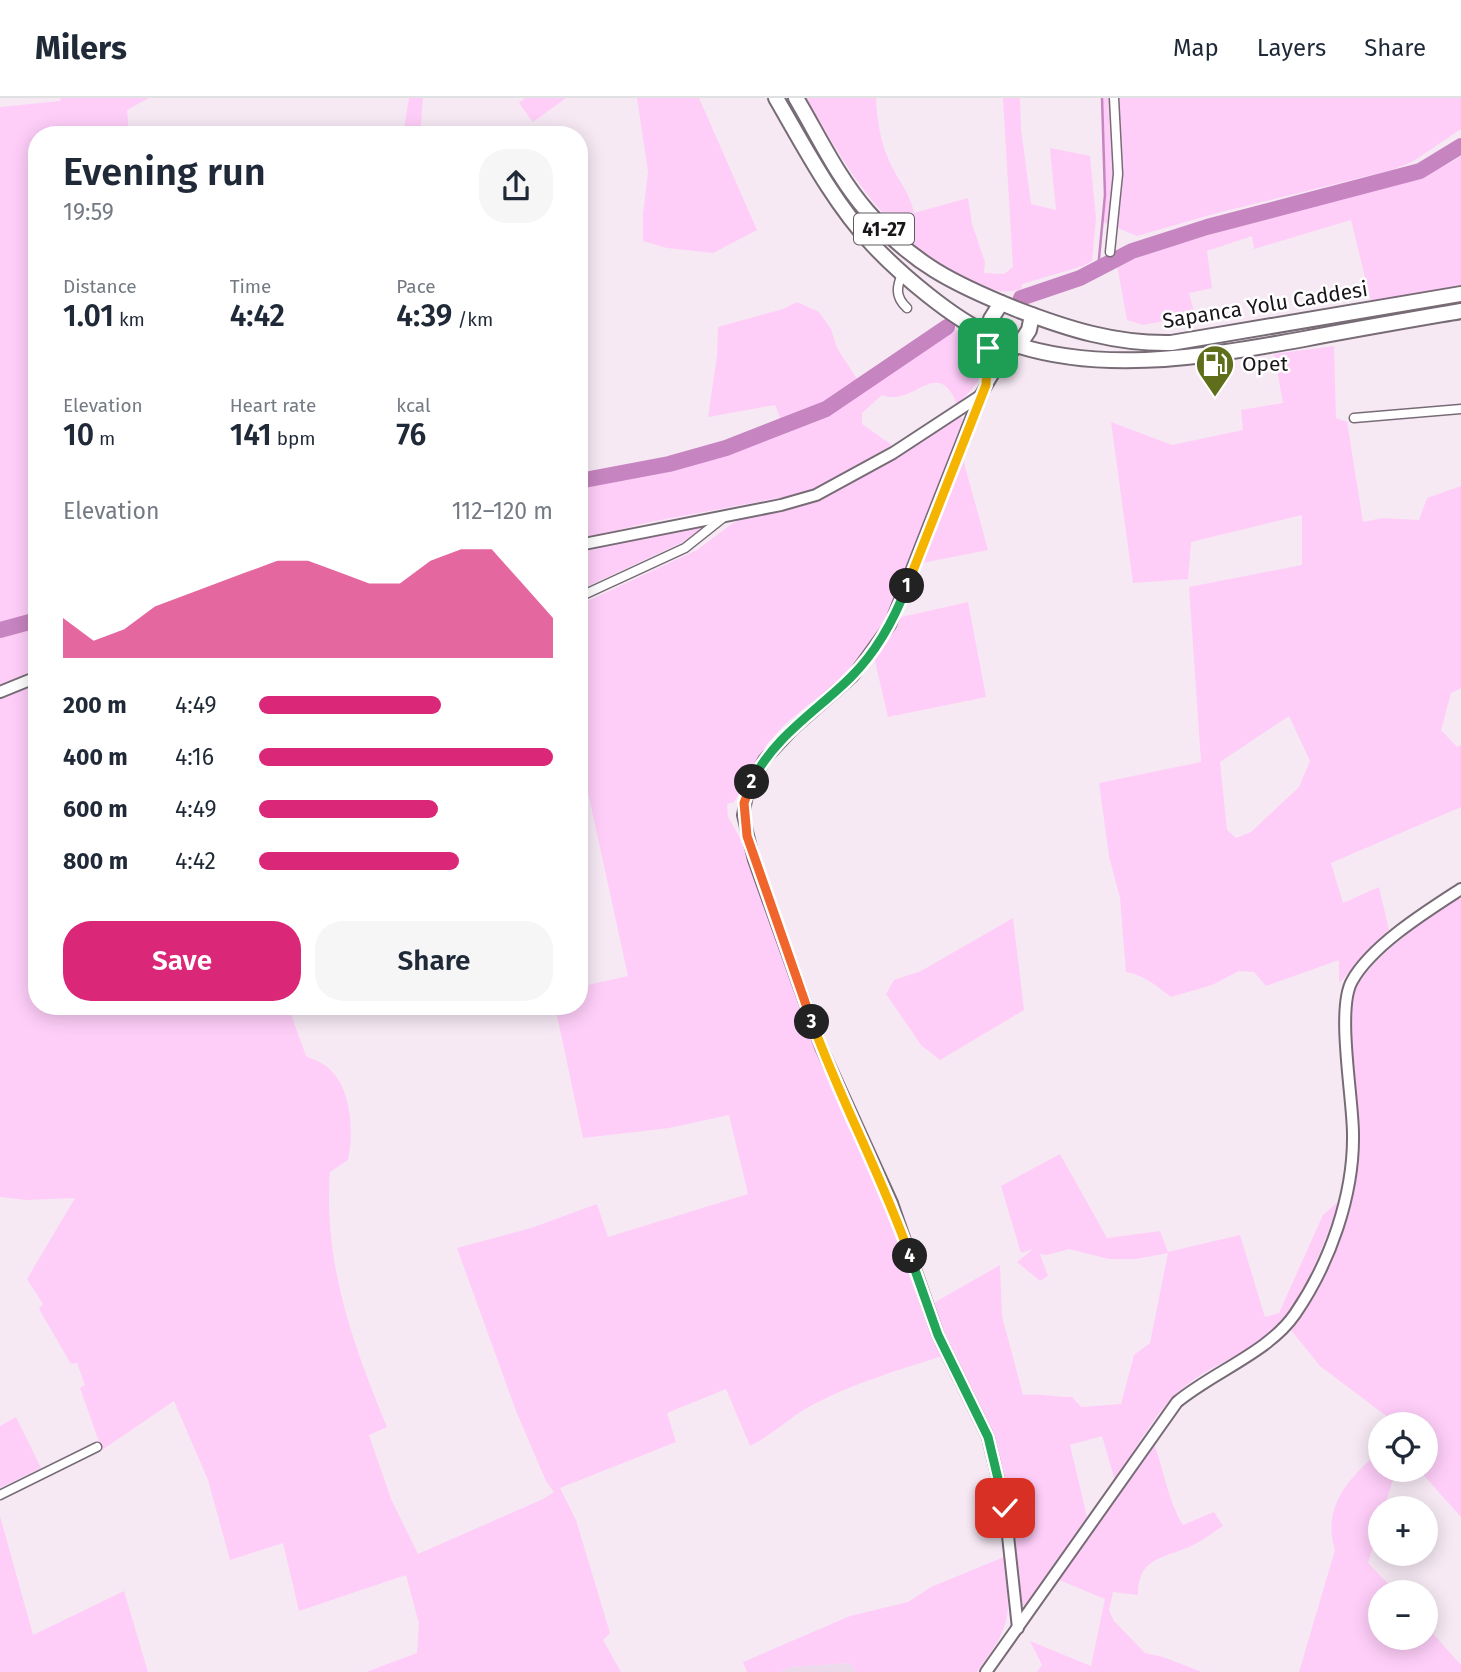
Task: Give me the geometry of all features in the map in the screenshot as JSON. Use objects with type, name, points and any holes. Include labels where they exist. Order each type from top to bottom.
[{"type":"highway","name":"Sapanca Yolu Caddesi","points":[[776,98],[817,168],[873,245],[943,305],[988,334],[1019,345],[1069,356],[1173,360],[1461,311]]},
{"type":"highway","name":"Sapanca Yolu Caddesi","points":[[796,98],[865,209],[890,235],[934,271],[965,289],[1032,315],[1107,339],[1143,344],[1171,343],[1461,294]]},
{"type":"highway","points":[[988,334],[991,319],[1001,303]]},
{"type":"highway","points":[[1019,345],[1029,330],[1032,315]]},
{"type":"street","points":[[1110,252],[1117,188],[1114,98]]},
{"type":"street","points":[[903,271],[897,292],[900,302],[907,308]]},
{"type":"street","points":[[988,334],[989,364],[983,391],[890,625],[853,676],[793,729],[764,760],[748,791],[743,815],[754,860],[821,1047],[892,1203],[938,1335],[988,1437],[1005,1508],[1018,1628]]},
{"type":"street","points":[[588,543],[801,500],[832,488],[893,453],[983,391],[996,370],[1019,345]]},
{"type":"street","points":[[1354,418],[1461,409]]},
{"type":"street","points":[[588,593],[685,548],[726,515]]},
{"type":"street","points":[[0,692],[28,681]]},
{"type":"street","points":[[986,1672],[1177,1402],[1274,1337],[1301,1305],[1332,1239],[1349,1184],[1353,1134],[1346,1029],[1348,989],[1366,963],[1415,918],[1461,889]]},
{"type":"street","points":[[0,1495],[97,1447]]},
{"type":"shaded area","points":[[61,98],[149,98],[127,110],[128,126],[28,126],[28,674],[0,685],[0,107],[60,101]]},
{"type":"shaded area","points":[[409,98],[423,98],[421,126],[404,126]]},
{"type":"shaded area","points":[[525,98],[566,98],[533,122],[519,103]]},
{"type":"shaded area","points":[[637,98],[699,98],[757,230],[713,253],[667,248],[643,241],[648,172]]},
{"type":"shaded area","points":[[806,98],[876,98],[879,129],[885,151],[910,199],[914,213],[968,198],[972,224],[985,262],[984,273],[1004,274],[1013,267],[1003,98],[1020,98],[1021,129],[1031,204],[1056,210],[1050,148],[1090,156],[1096,218],[1092,261],[1022,284],[1021,289],[1007,291],[983,286],[942,265],[917,247],[874,203],[838,152]]},
{"type":"shaded area","points":[[1102,98],[1461,98],[1461,129],[1412,162],[1392,170],[1217,213],[1137,236],[1103,222],[1105,174]]},
{"type":"shaded area","points":[[1461,156],[1461,285],[1371,302],[1351,220],[1254,249],[1252,236],[1207,251],[1212,288],[1189,293],[1195,315],[1143,325],[1127,320],[1117,265],[1220,232],[1412,180]]},
{"type":"shaded area","points":[[797,302],[819,312],[831,329],[837,348],[861,385],[947,327],[964,333],[978,351],[981,368],[978,381],[957,404],[949,390],[941,384],[933,383],[904,395],[882,395],[862,413],[862,424],[892,445],[816,491],[650,522],[588,538],[588,480],[669,464],[726,448],[783,425],[775,405],[708,417],[717,356],[718,327],[783,309]]},
{"type":"shaded area","points":[[1334,346],[1336,418],[1347,422],[1363,522],[1383,518],[1419,520],[1427,498],[1461,486],[1461,688],[1451,693],[1441,730],[1457,747],[1461,745],[1461,807],[1331,863],[1343,903],[1379,887],[1389,930],[1339,983],[1339,960],[1266,986],[1254,972],[1239,971],[1212,985],[1171,997],[1144,978],[1126,972],[1120,898],[1109,856],[1099,783],[1201,762],[1189,587],[1302,565],[1302,515],[1191,542],[1188,579],[1133,583],[1111,422],[1172,445],[1243,430],[1241,410],[1283,403],[1274,354]],"holes":[[[1289,716],[1310,761],[1299,787],[1251,832],[1236,838],[1227,830],[1220,762]]]},
{"type":"shaded area","points":[[960,416],[963,420],[891,608],[866,652],[843,677],[785,724],[767,744],[734,802],[727,804],[728,817],[739,836],[815,1046],[882,1194],[942,1356],[829,1396],[750,1446],[726,1389],[667,1413],[676,1442],[560,1488],[576,1520],[610,1633],[603,1640],[621,1672],[366,1672],[417,1653],[419,1624],[406,1575],[299,1611],[283,1543],[230,1560],[208,1480],[174,1401],[102,1450],[80,1388],[85,1385],[77,1363],[71,1364],[39,1309],[43,1304],[27,1279],[75,1198],[26,1200],[0,1197],[0,698],[28,687],[28,1015],[291,1015],[306,1056],[326,1066],[341,1085],[349,1110],[351,1136],[348,1160],[330,1172],[331,1238],[336,1271],[352,1334],[387,1427],[369,1435],[391,1499],[418,1554],[554,1492],[546,1481],[516,1411],[457,1248],[531,1228],[597,1204],[608,1237],[748,1194],[729,1115],[669,1128],[583,1138],[557,1015],[588,1015],[588,985],[628,976],[588,793],[588,601],[697,550],[733,523],[749,516],[784,510],[820,499],[850,484]]},
{"type":"shaded area","points":[[963,459],[988,550],[922,563]]},
{"type":"shaded area","points":[[705,524],[704,528],[681,543],[588,586],[588,548]]},
{"type":"shaded area","points":[[968,602],[986,697],[888,717],[874,657],[897,618]]},
{"type":"shaded area","points":[[1461,896],[1461,1517],[1430,1482],[1438,1482],[1438,1412],[1381,1412],[1320,1366],[1291,1330],[1308,1303],[1330,1255],[1345,1218],[1355,1180],[1359,1120],[1351,1019],[1355,992],[1372,966],[1417,926]]},
{"type":"shaded area","points":[[1013,918],[1024,1010],[940,1060],[921,1045],[886,994],[894,980],[921,971]]},
{"type":"shaded area","points":[[1060,1154],[1107,1238],[1160,1231],[1168,1252],[1240,1235],[1265,1317],[1279,1313],[1323,1215],[1340,1200],[1309,1278],[1283,1321],[1263,1339],[1200,1375],[1178,1393],[1148,1429],[1115,1481],[1102,1436],[1070,1445],[1087,1517],[1028,1605],[1023,1606],[1004,1475],[989,1427],[932,1304],[1000,1265],[1002,1316],[1023,1395],[1072,1397],[1081,1407],[1121,1404],[1134,1355],[1150,1343],[1168,1253],[1136,1259],[1109,1259],[1069,1249],[1047,1255],[1040,1254],[1048,1276],[1040,1281],[1017,1262],[1033,1249],[1021,1253],[1001,1186]]},
{"type":"shaded area","points":[[16,1417],[41,1468],[0,1488],[0,1426]]},
{"type":"shaded area","points":[[1154,1444],[1170,1496],[1183,1525],[1214,1512],[1223,1526],[1193,1545],[1153,1562],[1142,1574],[1138,1595],[1113,1592],[1109,1610],[1114,1621],[1145,1653],[1202,1672],[1037,1672],[1042,1665],[1030,1641],[1091,1666],[1105,1599],[1059,1580]]},
{"type":"shaded area","points":[[1368,1462],[1368,1482],[1392,1482],[1388,1496],[1368,1496],[1368,1566],[1384,1580],[1368,1580],[1368,1650],[1438,1650],[1438,1639],[1461,1665],[1461,1672],[1299,1672],[1335,1550],[1332,1520],[1335,1506]]},
{"type":"shaded area","points":[[0,1516],[33,1635],[124,1591],[148,1672],[0,1672]]},
{"type":"shaded area","points":[[1004,1557],[1008,1593],[1007,1618],[998,1641],[977,1672],[856,1672],[850,1663],[790,1667],[780,1672],[747,1672],[743,1662],[850,1616],[908,1602],[931,1587]]},
{"type":"shaded area","points":[[850,1663],[856,1672],[780,1672],[790,1667]]},
{"type":"waterway","points":[[1098,269],[1105,195],[1102,98]]},
{"type":"waterway","points":[[1021,298],[1080,278],[1132,251],[1207,227],[1420,171],[1461,146]]},
{"type":"waterway","points":[[588,479],[669,464],[726,448],[826,409],[947,327]]},
{"type":"waterway","points":[[0,630],[28,622]]},
{"type":"place","name":"Opet","points":[[1215,398]]},
{"type":"route","points":[[988,348],[986,385],[890,625],[853,676],[777,744],[764,760],[748,791],[743,815],[754,860],[821,1047],[892,1203],[938,1335],[988,1437],[1005,1508]]}]
